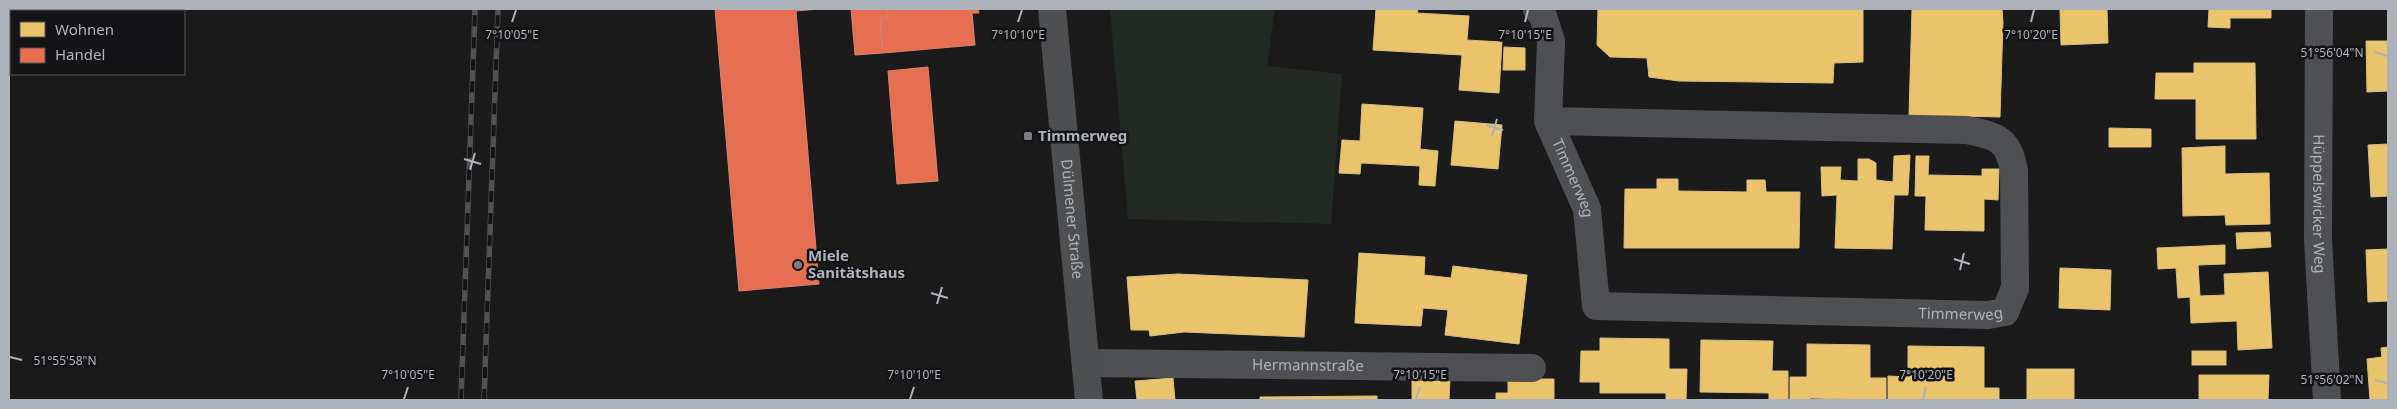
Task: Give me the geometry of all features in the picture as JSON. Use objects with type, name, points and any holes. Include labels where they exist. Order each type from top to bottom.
[{"type":"street","name":"Dülmener Straße","points":[[1052,9],[1089,400]]},
{"type":"street","name":"Timmerweg","points":[[1538,9],[1543,16],[1550,42],[1548,121],[1588,209],[1596,306],[1988,315],[2005,312],[2015,288],[2014,171],[2011,153],[2002,140],[1966,130],[1548,121]]},
{"type":"street","name":"Hüppelswicker Weg","points":[[2319,9],[2318,239],[2327,400]]},
{"type":"street","name":"Hermannstraße","points":[[1086,363],[1532,368]]},
{"type":"shaded area","points":[[1110,9],[1275,9],[1267,66],[1342,74],[1331,224],[1128,219]]},
{"type":"building: Wohnen","points":[[1376,9],[1418,9],[1417,13],[1469,16],[1467,40],[1502,42],[1499,93],[1459,90],[1462,55],[1373,50]]},
{"type":"building: Wohnen","points":[[1598,9],[1863,9],[1863,62],[1834,63],[1833,83],[1679,81],[1649,77],[1647,58],[1610,57],[1597,45]]},
{"type":"building: Wohnen","points":[[1912,9],[2002,9],[2000,117],[1909,115]]},
{"type":"building: Wohnen","points":[[2060,9],[2107,9],[2108,43],[2061,45]]},
{"type":"building: Wohnen","points":[[2209,9],[2271,9],[2271,18],[2230,18],[2230,28],[2208,27]]},
{"type":"building: Wohnen","points":[[2366,41],[2388,41],[2388,91],[2367,92]]},
{"type":"building: Wohnen","points":[[1504,47],[1525,48],[1525,70],[1503,70]]},
{"type":"building: Wohnen","points":[[2194,63],[2255,63],[2256,139],[2196,139],[2196,99],[2155,99],[2156,73],[2194,73]]},
{"type":"building: Wohnen","points":[[1362,104],[1423,108],[1420,149],[1438,151],[1435,186],[1419,185],[1420,166],[1361,163],[1360,174],[1339,173],[1342,140],[1360,141]]},
{"type":"building: Wohnen","points":[[1455,121],[1502,125],[1498,169],[1451,165]]},
{"type":"building: Wohnen","points":[[2109,128],[2151,129],[2151,147],[2109,147]]},
{"type":"building: Wohnen","points":[[2388,144],[2388,196],[2371,197],[2368,145]]},
{"type":"building: Wohnen","points":[[2225,146],[2225,174],[2269,173],[2270,224],[2226,225],[2225,215],[2183,216],[2182,148]]},
{"type":"building: Wohnen","points":[[1910,155],[1908,195],[1894,195],[1892,249],[1835,248],[1837,195],[1822,196],[1821,167],[1841,167],[1840,180],[1858,181],[1858,159],[1869,159],[1876,163],[1876,180],[1893,182],[1894,156]]},
{"type":"building: Wohnen","points":[[1916,156],[1929,156],[1928,175],[1982,176],[1982,169],[1999,169],[1998,200],[1984,199],[1984,231],[1925,230],[1926,196],[1915,196]]},
{"type":"building: Wohnen","points":[[1657,179],[1678,179],[1678,191],[1747,192],[1747,180],[1765,180],[1766,192],[1800,192],[1799,248],[1624,248],[1625,189],[1657,189]]},
{"type":"building: Wohnen","points":[[2270,232],[2271,247],[2237,249],[2236,233]]},
{"type":"building: Wohnen","points":[[2225,245],[2225,264],[2198,265],[2200,296],[2225,295],[2224,274],[2268,272],[2272,348],[2238,350],[2237,321],[2191,323],[2190,297],[2178,298],[2176,268],[2158,269],[2157,248]]},
{"type":"building: Wohnen","points":[[2388,249],[2388,301],[2368,302],[2366,250]]},
{"type":"building: Wohnen","points":[[1359,253],[1425,257],[1424,275],[1451,278],[1453,266],[1527,275],[1519,344],[1445,335],[1448,310],[1423,308],[1421,326],[1355,323]]},
{"type":"building: Wohnen","points":[[2060,268],[2111,270],[2110,310],[2059,308]]},
{"type":"building: Wohnen","points":[[1178,274],[1308,280],[1304,337],[1184,332],[1150,336],[1149,330],[1131,330],[1127,277]]},
{"type":"building: Wohnen","points":[[1600,338],[1669,339],[1669,369],[1687,369],[1686,400],[1666,400],[1666,393],[1600,393],[1600,382],[1580,382],[1581,351],[1600,351]]},
{"type":"building: Wohnen","points":[[1701,340],[1773,341],[1772,371],[1788,371],[1788,400],[1769,400],[1769,393],[1700,392]]},
{"type":"building: Wohnen","points":[[1807,344],[1870,345],[1870,378],[1886,378],[1886,400],[1810,398],[1810,400],[1790,400],[1790,377],[1807,377]]},
{"type":"building: Wohnen","points":[[1908,346],[1984,347],[1984,388],[1999,388],[1999,400],[1888,400],[1888,376],[1908,377]]},
{"type":"building: Wohnen","points":[[2388,347],[2388,400],[2370,400],[2367,359],[2382,357],[2381,348]]},
{"type":"building: Wohnen","points":[[2192,351],[2226,351],[2226,365],[2192,365]]},
{"type":"building: Wohnen","points":[[2027,369],[2074,369],[2074,400],[2027,400]]},
{"type":"building: Wohnen","points":[[2199,375],[2269,375],[2268,400],[2199,400]]},
{"type":"building: Wohnen","points":[[1173,378],[1175,400],[1137,400],[1135,381]]},
{"type":"building: Wohnen","points":[[1412,378],[1450,379],[1449,400],[1412,400]]},
{"type":"building: Wohnen","points":[[1508,379],[1554,379],[1554,400],[1496,400],[1496,393],[1508,393]]},
{"type":"building: Wohnen","points":[[1377,396],[1377,400],[1260,400],[1260,397]]},
{"type":"building: Handel","points":[[715,9],[820,9],[796,11],[819,284],[739,291]]},
{"type":"building: Handel","points":[[851,9],[887,9],[888,17],[880,18],[883,53],[855,55]]},
{"type":"building: Handel","points":[[887,9],[978,9],[979,13],[972,13],[975,45],[883,53],[880,18],[888,17]]},
{"type":"building: Handel","points":[[928,67],[938,181],[897,184],[888,71]]},
{"type":"railway","points":[[461,400],[475,9]]},
{"type":"railway","points":[[484,400],[498,9]]},
{"type":"place","name":"Timmerweg","points":[[1028,136]]},
{"type":"place","name":"Miele Sanitätshaus","points":[[798,265]]}]
